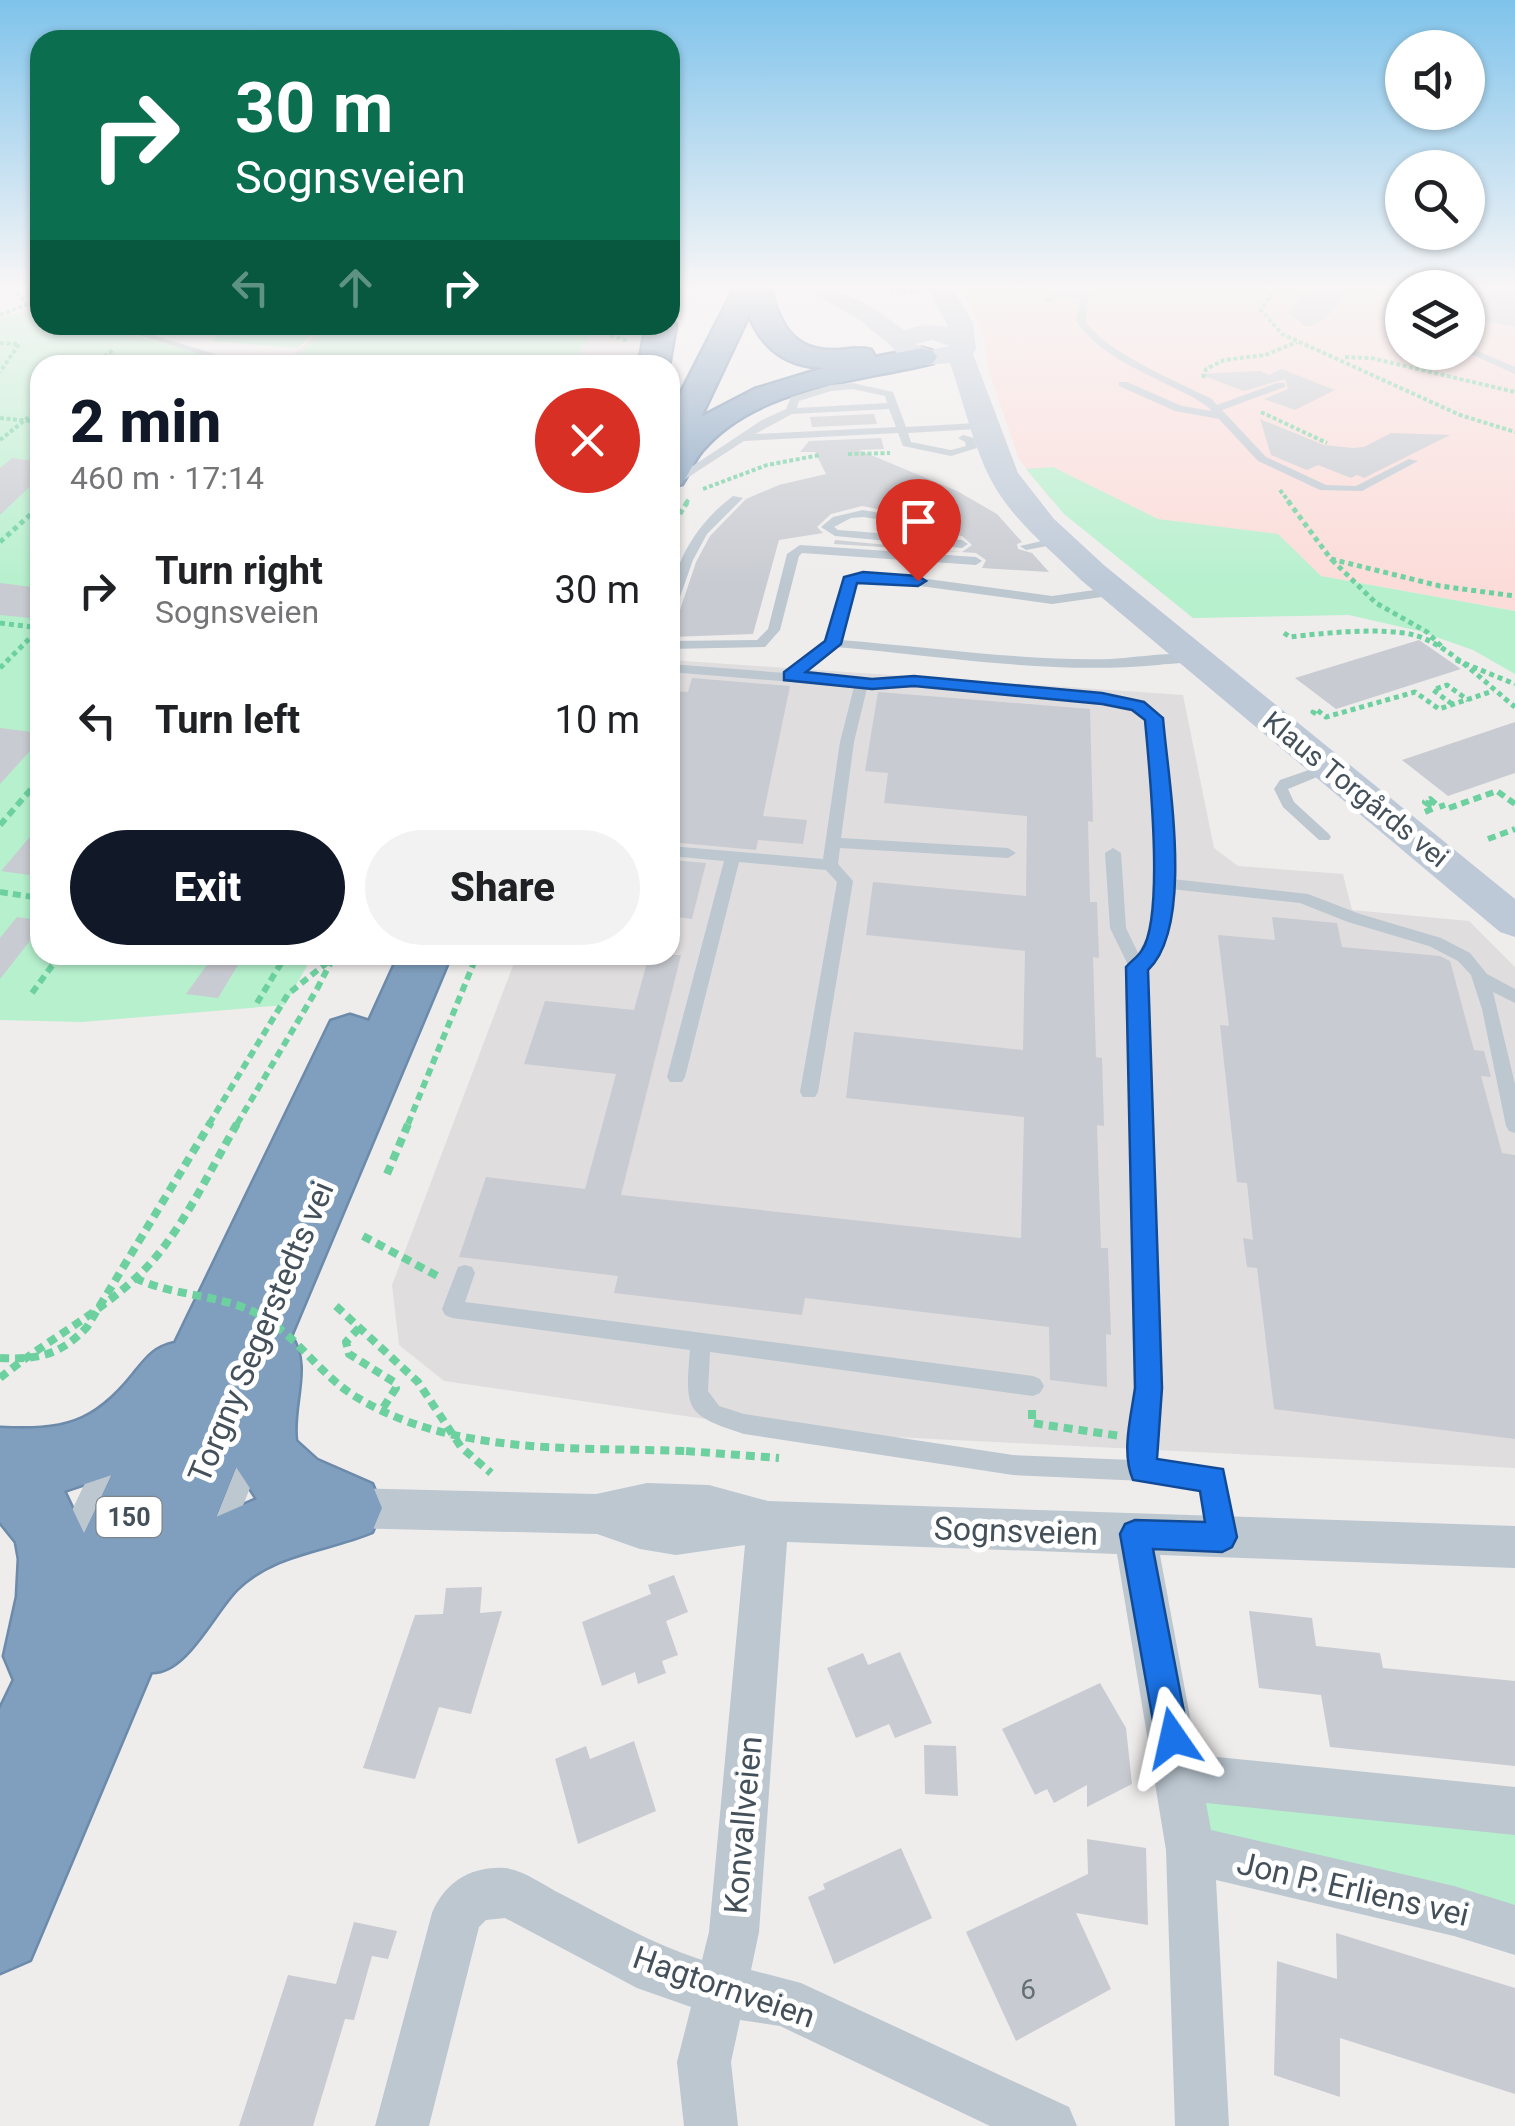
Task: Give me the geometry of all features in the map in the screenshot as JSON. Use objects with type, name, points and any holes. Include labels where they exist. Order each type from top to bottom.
[{"type":"highway","points":[[680,427],[701,386]]},
{"type":"highway","points":[[680,460],[689,444],[745,406],[800,386]]},
{"type":"highway","name":"Torgny Segerstedts vei","points":[[287,1285],[350,965]]},
{"type":"highway","name":"Torgny Segerstedts vei","points":[[0,1930],[30,1774],[287,1285],[421,965]]},
{"type":"highway","points":[[0,1461],[37,1464],[79,1458],[120,1433],[287,1285]]},
{"type":"highway","points":[[287,1285],[260,1409],[259,1439],[268,1462],[286,1483],[348,1508]]},
{"type":"highway","points":[[0,1482],[31,1504],[52,1539],[58,1567],[30,1774]]},
{"type":"highway","points":[[30,1774],[209,1561],[266,1529],[348,1508]]},
{"type":"main road","name":"Klaus Torgårds vei","points":[[969,386],[976,432],[1042,543],[1116,591],[1515,922]]},
{"type":"street","name":"Sognsveien","points":[[348,1508],[596,1514],[645,1533],[707,1536],[762,1521],[1515,1547]]},
{"type":"street","name":"Konvallveien","points":[[710,2126],[704,2062],[734,1932],[762,1521]]},
{"type":"street","points":[[1135,1534],[1190,1850],[1202,2126]]},
{"type":"street","points":[[1180,1777],[1515,1810]]},
{"type":"street","name":"Jon P. Erliens vei","points":[[1190,1850],[1454,1910],[1515,1930]]},
{"type":"street","name":"Hagtornveien","points":[[402,2126],[457,1913],[475,1896],[508,1893],[655,1970],[719,1991],[783,2001],[1050,2126]]},
{"type":"lane","points":[[790,412],[795,399],[841,386]]},
{"type":"lane","points":[[873,386],[888,394],[907,444],[961,453],[972,448],[970,440],[976,432]]},
{"type":"lane","points":[[1127,386],[1179,410],[1218,412],[1279,386]]},
{"type":"lane","points":[[1176,386],[1218,412],[1262,459],[1324,488],[1358,489],[1413,461]]},
{"type":"lane","points":[[680,479],[790,412],[891,406]]},
{"type":"lane","points":[[743,438],[900,430],[976,432]]},
{"type":"lane","points":[[680,581],[696,537],[720,510],[738,498]]},
{"type":"lane","points":[[928,541],[916,527],[886,516],[836,518],[827,527],[835,533],[962,544]]},
{"type":"lane","points":[[680,644],[760,644],[774,630],[793,554],[806,542],[976,560]]},
{"type":"lane","points":[[790,676],[833,644],[850,580],[858,577],[1052,600],[1116,591]]},
{"type":"lane","points":[[833,644],[1070,662],[1154,663],[1196,657]]},
{"type":"lane","points":[[680,669],[862,683],[914,681],[1013,689],[1102,698],[1147,709],[1154,718],[1163,883],[1159,933],[1151,954],[1137,967]]},
{"type":"lane","points":[[830,865],[848,742],[862,683]]},
{"type":"lane","points":[[1324,836],[1288,804],[1281,789],[1285,783],[1328,767]]},
{"type":"lane","points":[[835,842],[1008,853]]},
{"type":"lane","points":[[680,852],[830,865],[844,881],[820,1047],[809,1092]]},
{"type":"lane","points":[[1113,853],[1118,928],[1137,967],[1149,1388],[1142,1440],[1144,1471]]},
{"type":"lane","points":[[676,1077],[732,858]]},
{"type":"lane","points":[[1163,883],[1302,898],[1453,950],[1472,964],[1480,977],[1515,1126]]},
{"type":"lane","points":[[1480,977],[1515,998]]},
{"type":"lane","points":[[463,1280],[452,1309],[1032,1386]]},
{"type":"lane","points":[[701,1340],[697,1394],[712,1414],[744,1424],[1013,1465],[1144,1471],[1213,1479],[1222,1537]]},
{"type":"lane","points":[[58,1567],[120,1433]]},
{"type":"lane","points":[[209,1561],[259,1439]]},
{"type":"path","points":[[1401,386],[1460,414],[1515,432]]},
{"type":"path","points":[[1490,386],[1515,392]]},
{"type":"path","points":[[0,440],[30,416]]},
{"type":"path","points":[[0,418],[30,421]]},
{"type":"path","points":[[838,455],[904,454]]},
{"type":"path","points":[[680,509],[694,494],[722,479],[820,455]]},
{"type":"path","points":[[1262,459],[1275,484],[1345,577],[1393,616],[1430,631],[1450,656],[1515,684]]},
{"type":"path","points":[[0,542],[30,515]]},
{"type":"path","points":[[1332,559],[1440,586],[1515,596]]},
{"type":"path","points":[[0,623],[30,627]]},
{"type":"path","points":[[1284,633],[1290,637],[1309,632],[1387,631],[1425,639],[1515,707]]},
{"type":"path","points":[[0,668],[30,638]]},
{"type":"path","points":[[1454,705],[1432,690],[1447,685],[1468,700]]},
{"type":"path","points":[[1330,716],[1415,692],[1438,709],[1494,691]]},
{"type":"path","points":[[0,824],[30,791]]},
{"type":"path","points":[[1449,808],[1497,791],[1515,804]]},
{"type":"path","points":[[1488,839],[1515,829]]},
{"type":"path","points":[[0,893],[30,897]]},
{"type":"path","points":[[32,992],[52,965]]},
{"type":"path","points":[[256,1003],[280,965]]},
{"type":"path","points":[[0,1358],[36,1359],[71,1346],[87,1327],[288,994],[337,965]]},
{"type":"path","points":[[0,1378],[32,1350],[102,1306],[136,1278],[182,1221],[317,989],[342,965]]},
{"type":"path","points":[[387,1174],[473,965]]},
{"type":"path","points":[[364,1236],[463,1280]]},
{"type":"path","points":[[136,1278],[160,1292],[219,1300],[269,1320],[339,1386],[412,1424],[482,1440],[686,1451]]},
{"type":"path","points":[[287,1285],[359,1328],[428,1395],[470,1460],[491,1473]]},
{"type":"path","points":[[359,1328],[346,1342],[349,1354],[394,1382],[396,1388],[381,1411]]},
{"type":"path","points":[[1032,1386],[1032,1423],[1142,1440]]},
{"type":"shaded area","points":[[994,386],[1515,386],[1515,611],[1321,576],[1052,501],[1019,459]]},
{"type":"shaded area","points":[[680,661],[1183,695],[1214,848],[1238,866],[1343,874],[1352,910],[1469,921],[1515,967],[1515,1468],[795,1432],[444,1381],[399,1345],[392,1285],[513,965],[680,965]]},
{"type":"green space","points":[[0,386],[30,386],[30,965],[307,965],[285,1005],[82,1022],[0,1020]]},
{"type":"green space","points":[[1053,467],[1158,519],[1278,534],[1321,576],[1515,611],[1515,674],[1473,650],[1419,631],[1349,615],[1193,618],[1064,514],[1026,469]]},
{"type":"green space","points":[[1180,1777],[1515,1811],[1515,1930],[1190,1850]]},
{"type":"building","points":[[1231,386],[1260,386],[1244,391]]},
{"type":"building","points":[[1325,386],[1335,390],[1295,410],[1264,399],[1288,389]]},
{"type":"building","points":[[874,414],[877,424],[812,427],[810,417]]},
{"type":"building","points":[[1260,419],[1324,445],[1353,448],[1364,447],[1391,433],[1450,435],[1364,478],[1351,478],[1318,465],[1307,470],[1271,455]]},
{"type":"building","points":[[881,438],[884,449],[859,450],[957,491],[997,514],[1022,542],[1017,544],[1018,549],[1032,553],[1049,572],[982,568],[986,560],[976,553],[834,544],[835,540],[962,552],[972,545],[962,536],[932,533],[899,513],[862,506],[831,514],[817,527],[823,533],[779,540],[753,634],[680,637],[680,610],[696,562],[710,536],[746,499],[779,485],[826,474],[815,452],[800,452],[809,441]]},
{"type":"building","points":[[12,458],[30,461],[30,486],[0,515],[0,468]]},
{"type":"building","points":[[0,583],[30,587],[30,618],[0,615]]},
{"type":"building","points":[[1419,640],[1461,669],[1336,709],[1295,678]]},
{"type":"building","points":[[692,678],[790,686],[763,816],[807,820],[803,844],[758,840],[756,850],[680,843],[680,692],[688,692]]},
{"type":"building","points":[[878,692],[1090,709],[1090,902],[1097,902],[1099,958],[1093,957],[1096,1057],[1102,1058],[1104,1126],[1097,1125],[1101,1248],[1108,1248],[1111,1335],[1106,1334],[1107,1387],[1050,1380],[1049,1327],[805,1298],[802,1315],[614,1293],[618,1276],[459,1257],[486,1177],[585,1189],[616,1074],[524,1064],[545,1001],[634,1010],[646,965],[678,965],[621,1195],[1021,1238],[1024,1117],[846,1098],[854,1032],[1023,1050],[1025,951],[866,935],[873,882],[1026,896],[1027,816],[884,803],[888,773],[865,771]]},
{"type":"building","points":[[1515,722],[1515,773],[1448,796],[1402,760]]},
{"type":"building","points":[[0,728],[30,732],[30,751],[0,784]]},
{"type":"building","points":[[30,837],[29,875],[1,871]]},
{"type":"building","points":[[680,861],[706,863],[692,919],[680,917]]},
{"type":"building","points":[[17,917],[30,919],[30,941],[0,979],[0,938]]},
{"type":"building","points":[[1272,917],[1337,923],[1342,947],[1440,956],[1450,961],[1474,1050],[1484,1051],[1491,1077],[1481,1076],[1502,1153],[1515,1155],[1515,1439],[1274,1409],[1257,1268],[1247,1267],[1243,1238],[1253,1240],[1247,1183],[1237,1182],[1220,1025],[1229,1026],[1218,935],[1275,940]]},
{"type":"building","points":[[207,965],[238,965],[218,998],[186,994]]},
{"type":"building","points":[[674,1575],[688,1612],[666,1621],[678,1655],[662,1661],[666,1673],[638,1684],[635,1672],[602,1686],[582,1622],[651,1594],[648,1585]]},
{"type":"building","points":[[482,1587],[480,1613],[502,1611],[471,1714],[439,1707],[415,1779],[363,1768],[415,1615],[443,1614],[446,1588]]},
{"type":"building","points":[[1249,1611],[1312,1618],[1316,1646],[1380,1653],[1383,1668],[1515,1681],[1515,1766],[1330,1747],[1321,1695],[1259,1688]]},
{"type":"building","points":[[900,1652],[932,1723],[895,1738],[889,1724],[856,1738],[827,1668],[863,1653],[868,1665]]},
{"type":"building","points":[[1100,1683],[1126,1728],[1132,1784],[1087,1807],[1087,1785],[1054,1803],[1047,1789],[1035,1795],[1002,1729]]},
{"type":"building","points":[[634,1741],[656,1811],[578,1844],[555,1759],[586,1746],[590,1759]]},
{"type":"building","points":[[924,1745],[956,1746],[958,1796],[925,1794]]},
{"type":"building","points":[[1087,1839],[1146,1848],[1148,1925],[1076,1913],[1111,1989],[1016,2041],[966,1932],[1088,1874]]},
{"type":"building","points":[[901,1848],[932,1918],[834,1964],[808,1897],[825,1889],[823,1884]]},
{"type":"building","points":[[354,1922],[397,1931],[388,1959],[372,1956],[354,2020],[345,2019],[313,2126],[239,2126],[288,1975],[336,1984]]},
{"type":"building","points":[[1336,1933],[1515,1988],[1515,2094],[1340,2038],[1340,2097],[1274,2075],[1277,1961],[1337,1979]]},
{"type":"route","points":[[918,581],[863,576],[850,580],[833,644],[790,676],[872,684],[914,681],[1102,698],[1147,709],[1154,718],[1163,883],[1159,933],[1151,954],[1137,967],[1149,1388],[1142,1440],[1144,1471],[1213,1479],[1222,1537],[1135,1534],[1173,1738]]}]
